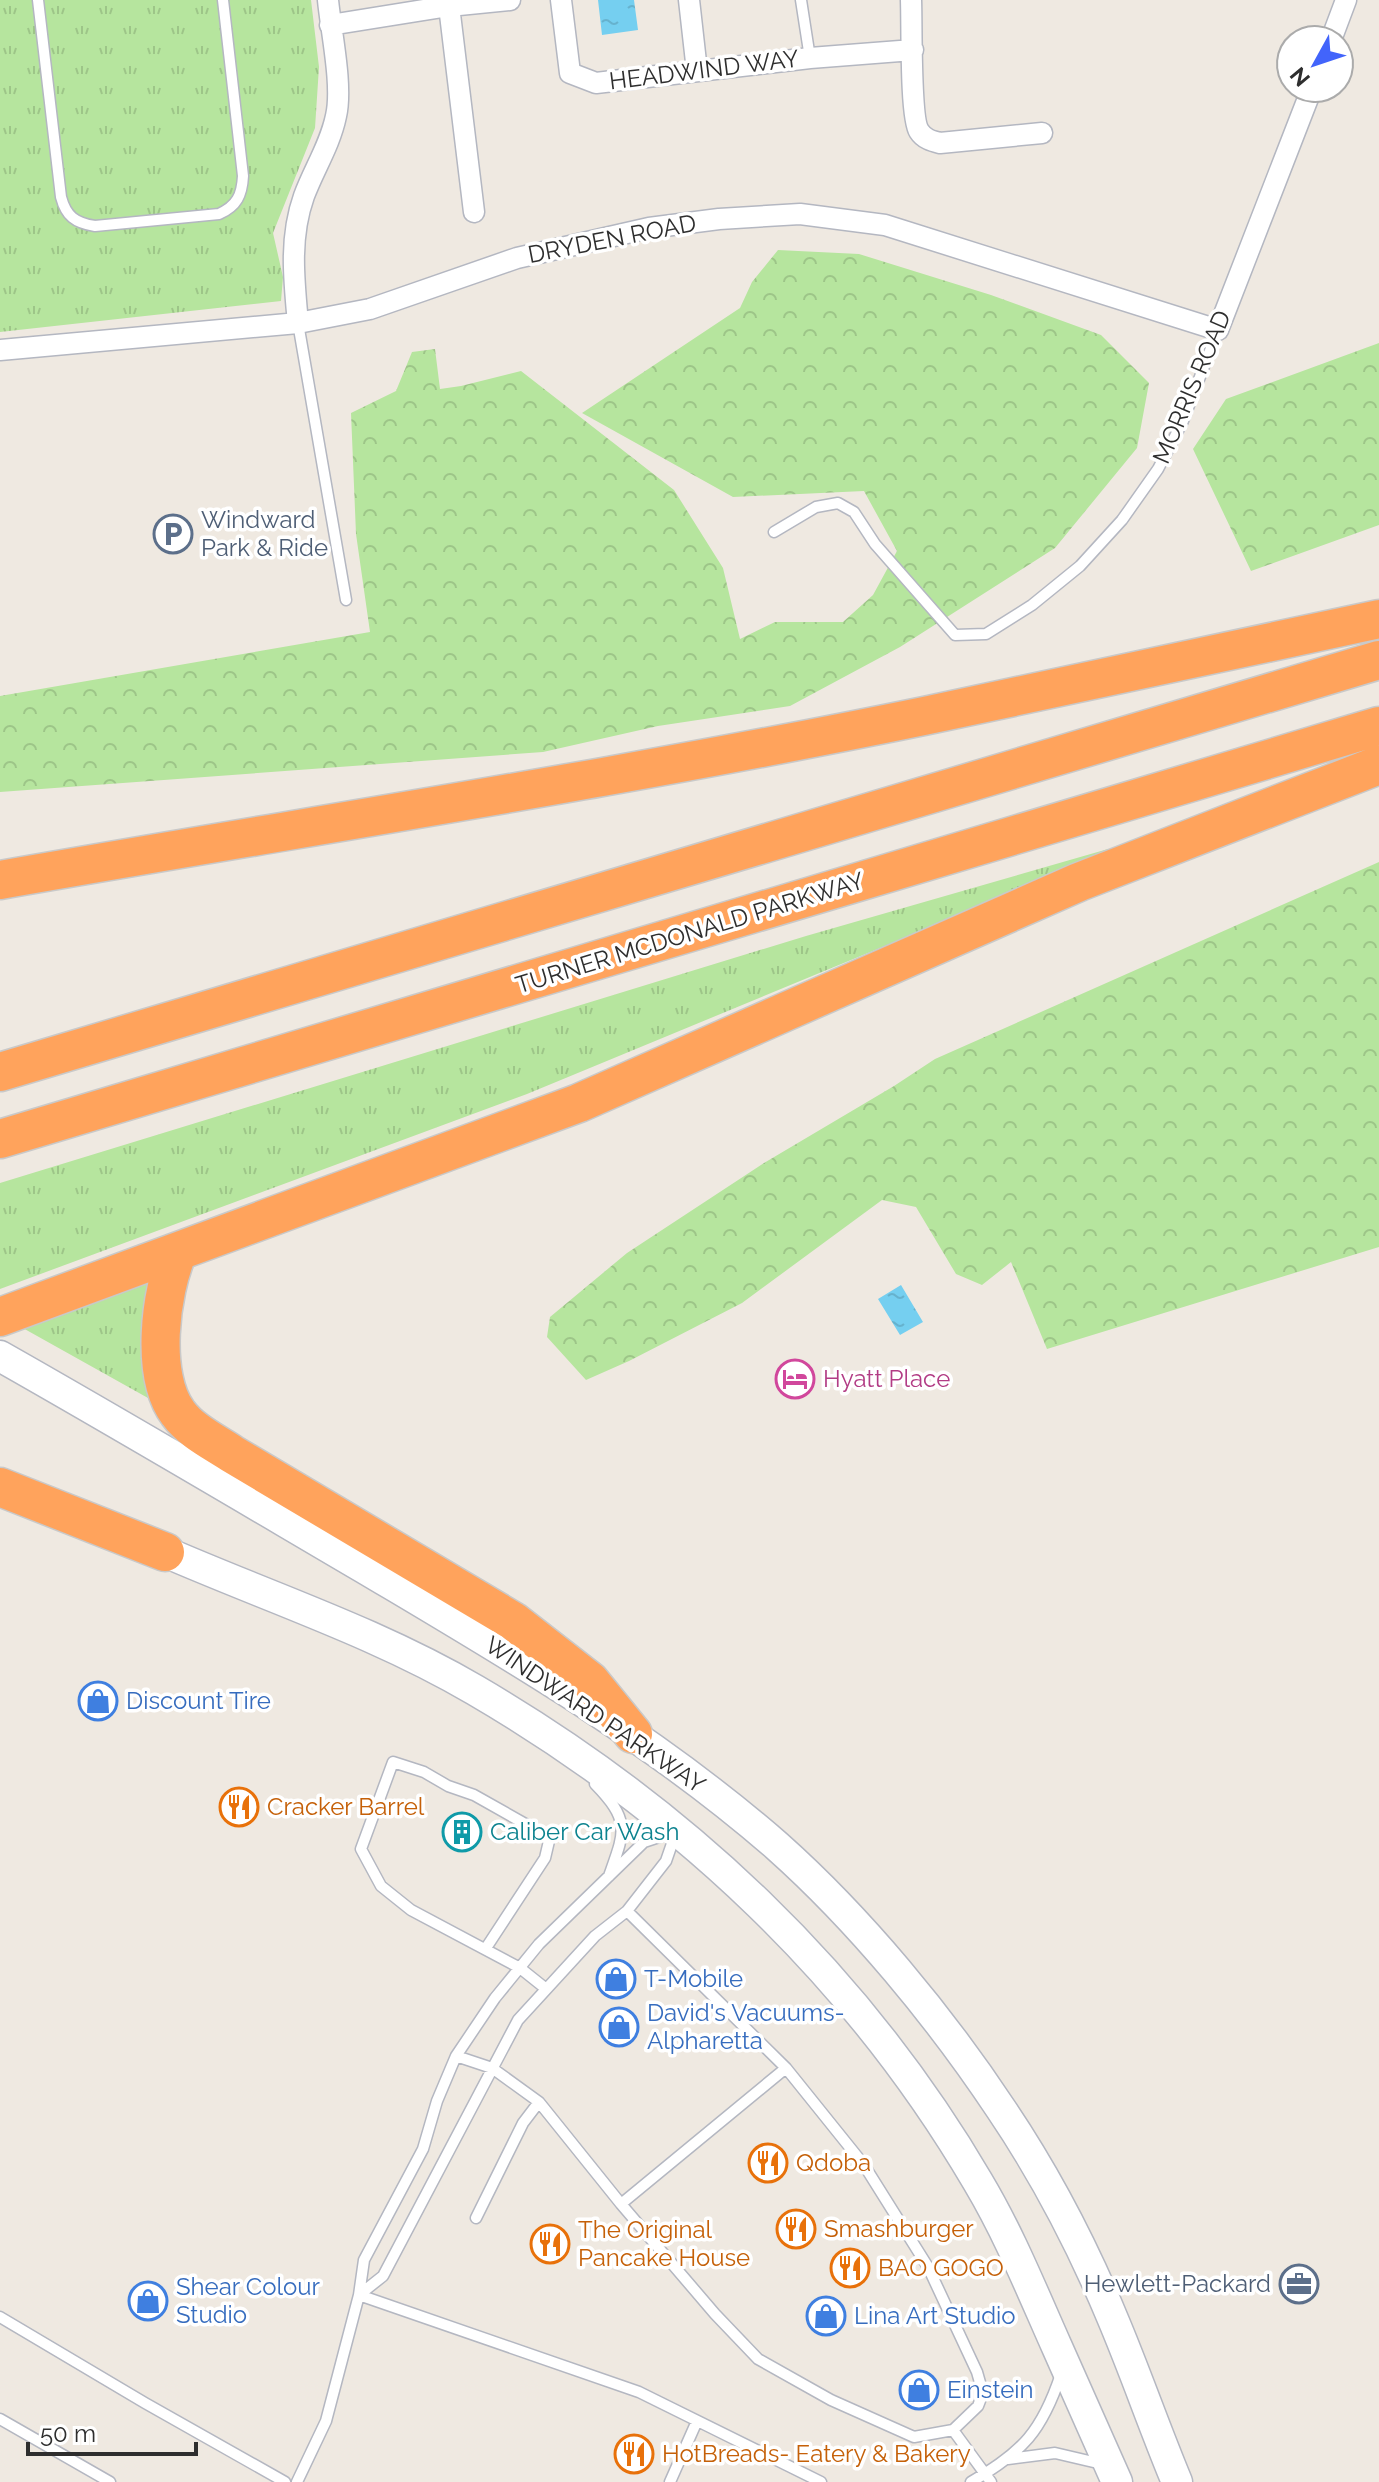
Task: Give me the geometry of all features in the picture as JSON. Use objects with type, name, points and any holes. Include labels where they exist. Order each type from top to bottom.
[{"type":"highway","points":[[0,880],[264,837],[806,739],[1379,619]]},
{"type":"highway","points":[[0,1072],[1379,660]]},
{"type":"highway","name":"TURNER MCDONALD PARKWAY","points":[[0,1139],[1379,726]]},
{"type":"highway","points":[[0,1317],[579,1103],[1079,882],[1379,765]]},
{"type":"highway","points":[[178,1252],[169,1272],[161,1331],[164,1371],[177,1412],[194,1429],[232,1454],[513,1621],[590,1681],[633,1734]]},
{"type":"highway","points":[[0,1487],[165,1552]]},
{"type":"main road","name":"WINDWARD PARKWAY","points":[[0,1356],[506,1653],[633,1734],[779,1848],[904,1979],[1001,2109],[1079,2243],[1113,2319],[1177,2482]]},
{"type":"main road","name":"WINDWARD PARKWAY","points":[[0,1478],[165,1552],[316,1612],[391,1646],[474,1690],[593,1765],[639,1799],[746,1892],[821,1965],[889,2048],[943,2123],[1013,2247],[1113,2474]]},
{"type":"main road","points":[[676,1831],[709,1791]]},
{"type":"street","points":[[298,323],[292,254],[304,197],[337,114],[328,0]]},
{"type":"street","points":[[330,25],[449,6],[510,0]]},
{"type":"street","name":"HEADWIND WAY","points":[[561,0],[570,73],[596,83],[810,58],[913,50]]},
{"type":"street","points":[[689,0],[697,71]]},
{"type":"street","points":[[911,0],[914,110],[918,129],[927,139],[940,143],[1042,133]]},
{"type":"street","points":[[1337,24],[1346,0]]},
{"type":"street","points":[[449,6],[474,212]]},
{"type":"street","name":"MORRIS ROAD","points":[[1218,330],[1306,104]]},
{"type":"street","name":"DRYDEN ROAD","points":[[0,350],[298,323],[370,309],[517,258],[649,228],[719,219],[800,214],[885,225],[1218,330]]},
{"type":"lane","points":[[38,0],[61,197],[71,218],[95,226],[219,214],[237,201],[243,190],[243,176],[223,0]]},
{"type":"lane","points":[[801,0],[810,58]]},
{"type":"lane","points":[[298,323],[346,600]]},
{"type":"lane","name":"MORRIS ROAD","points":[[774,532],[816,507],[838,503],[854,512],[875,544],[955,635],[986,634],[1032,605],[1080,566],[1122,520],[1158,469],[1183,421],[1218,330]]},
{"type":"lane","points":[[474,1690],[574,1763],[615,1805],[624,1828],[608,1879]]},
{"type":"lane","points":[[486,1948],[545,1858],[549,1841],[536,1830],[474,1795],[448,1786],[424,1772],[393,1762],[361,1849],[381,1886],[411,1910],[486,1948],[520,1968],[545,1988]]},
{"type":"lane","points":[[297,2482],[326,2421],[359,2295],[364,2260],[423,2149],[437,2101],[456,2056],[495,1998],[539,1944],[644,1842],[676,1831]]},
{"type":"lane","points":[[359,2295],[383,2276],[518,2020],[595,1936],[627,1911],[666,1861],[676,1831]]},
{"type":"lane","points":[[456,2056],[492,2068],[539,2102],[621,2204],[715,2314],[758,2359],[831,2400],[914,2437],[953,2430],[978,2406],[983,2393],[977,2372],[928,2267],[872,2178],[786,2068],[627,1911]]},
{"type":"lane","points":[[621,2204],[786,2068]]},
{"type":"lane","points":[[476,2218],[517,2133],[539,2102]]},
{"type":"lane","points":[[359,2295],[639,2392],[821,2482]]},
{"type":"lane","points":[[0,2317],[285,2482]]},
{"type":"lane","points":[[971,2482],[989,2477],[1042,2422],[1065,2365]]},
{"type":"lane","points":[[0,2419],[110,2482]]},
{"type":"lane","points":[[670,2482],[697,2421]]},
{"type":"lane","points":[[953,2430],[989,2477]]},
{"type":"lane","points":[[1006,2459],[1055,2453],[1113,2474]]},
{"type":"green space","points":[[0,0],[311,0],[319,67],[315,128],[273,233],[283,277],[281,301],[0,332]]},
{"type":"green space","points":[[778,250],[859,254],[991,295],[1101,335],[1149,383],[1137,448],[1055,548],[900,647],[790,706],[658,726],[543,752],[0,792],[0,696],[370,632],[356,534],[351,413],[396,391],[412,352],[435,349],[440,389],[521,371],[674,490],[723,568],[740,639],[775,622],[843,622],[873,595],[897,551],[864,491],[733,497],[582,413],[740,308],[752,282]]},
{"type":"green space","points":[[1379,343],[1379,525],[1251,571],[1193,449],[1226,399]]},
{"type":"green space","points":[[1108,849],[1105,855],[527,1094],[0,1289],[0,1183],[806,936]]},
{"type":"green space","points":[[1379,862],[1379,1247],[1047,1349],[1011,1262],[982,1285],[956,1274],[916,1207],[882,1200],[742,1303],[586,1380],[547,1337],[550,1317],[627,1253],[764,1163],[935,1059]]},
{"type":"green space","points":[[150,1278],[155,1398],[148,1398],[21,1327]]},
{"type":"water","points":[[598,0],[634,0],[638,30],[602,35]]},
{"type":"water","points":[[901,1285],[923,1322],[900,1335],[878,1299]]},
{"type":"place","name":"Windward Park & Ride","points":[[173,534]]},
{"type":"place","name":"Hyatt Place","points":[[795,1379]]},
{"type":"place","name":"Discount Tire","points":[[98,1701]]},
{"type":"place","name":"Cracker Barrel","points":[[239,1807]]},
{"type":"place","name":"Caliber Car Wash","points":[[462,1832]]},
{"type":"place","name":"T-Mobile","points":[[616,1979]]},
{"type":"place","name":"David's Vacuums- Alpharetta","points":[[619,2027]]},
{"type":"place","name":"Qdoba","points":[[768,2163]]},
{"type":"place","name":"Smashburger","points":[[796,2229]]},
{"type":"place","name":"The Original Pancake House","points":[[550,2244]]},
{"type":"place","name":"BAO GOGO","points":[[850,2268]]},
{"type":"place","name":"Hewlett-Packard","points":[[1299,2284]]},
{"type":"place","name":"Shear Colour Studio","points":[[148,2301]]},
{"type":"place","name":"Lina Art Studio","points":[[826,2316]]},
{"type":"place","name":"Einstein","points":[[919,2390]]},
{"type":"place","name":"HotBreads- Eatery & Bakery","points":[[634,2454]]}]
